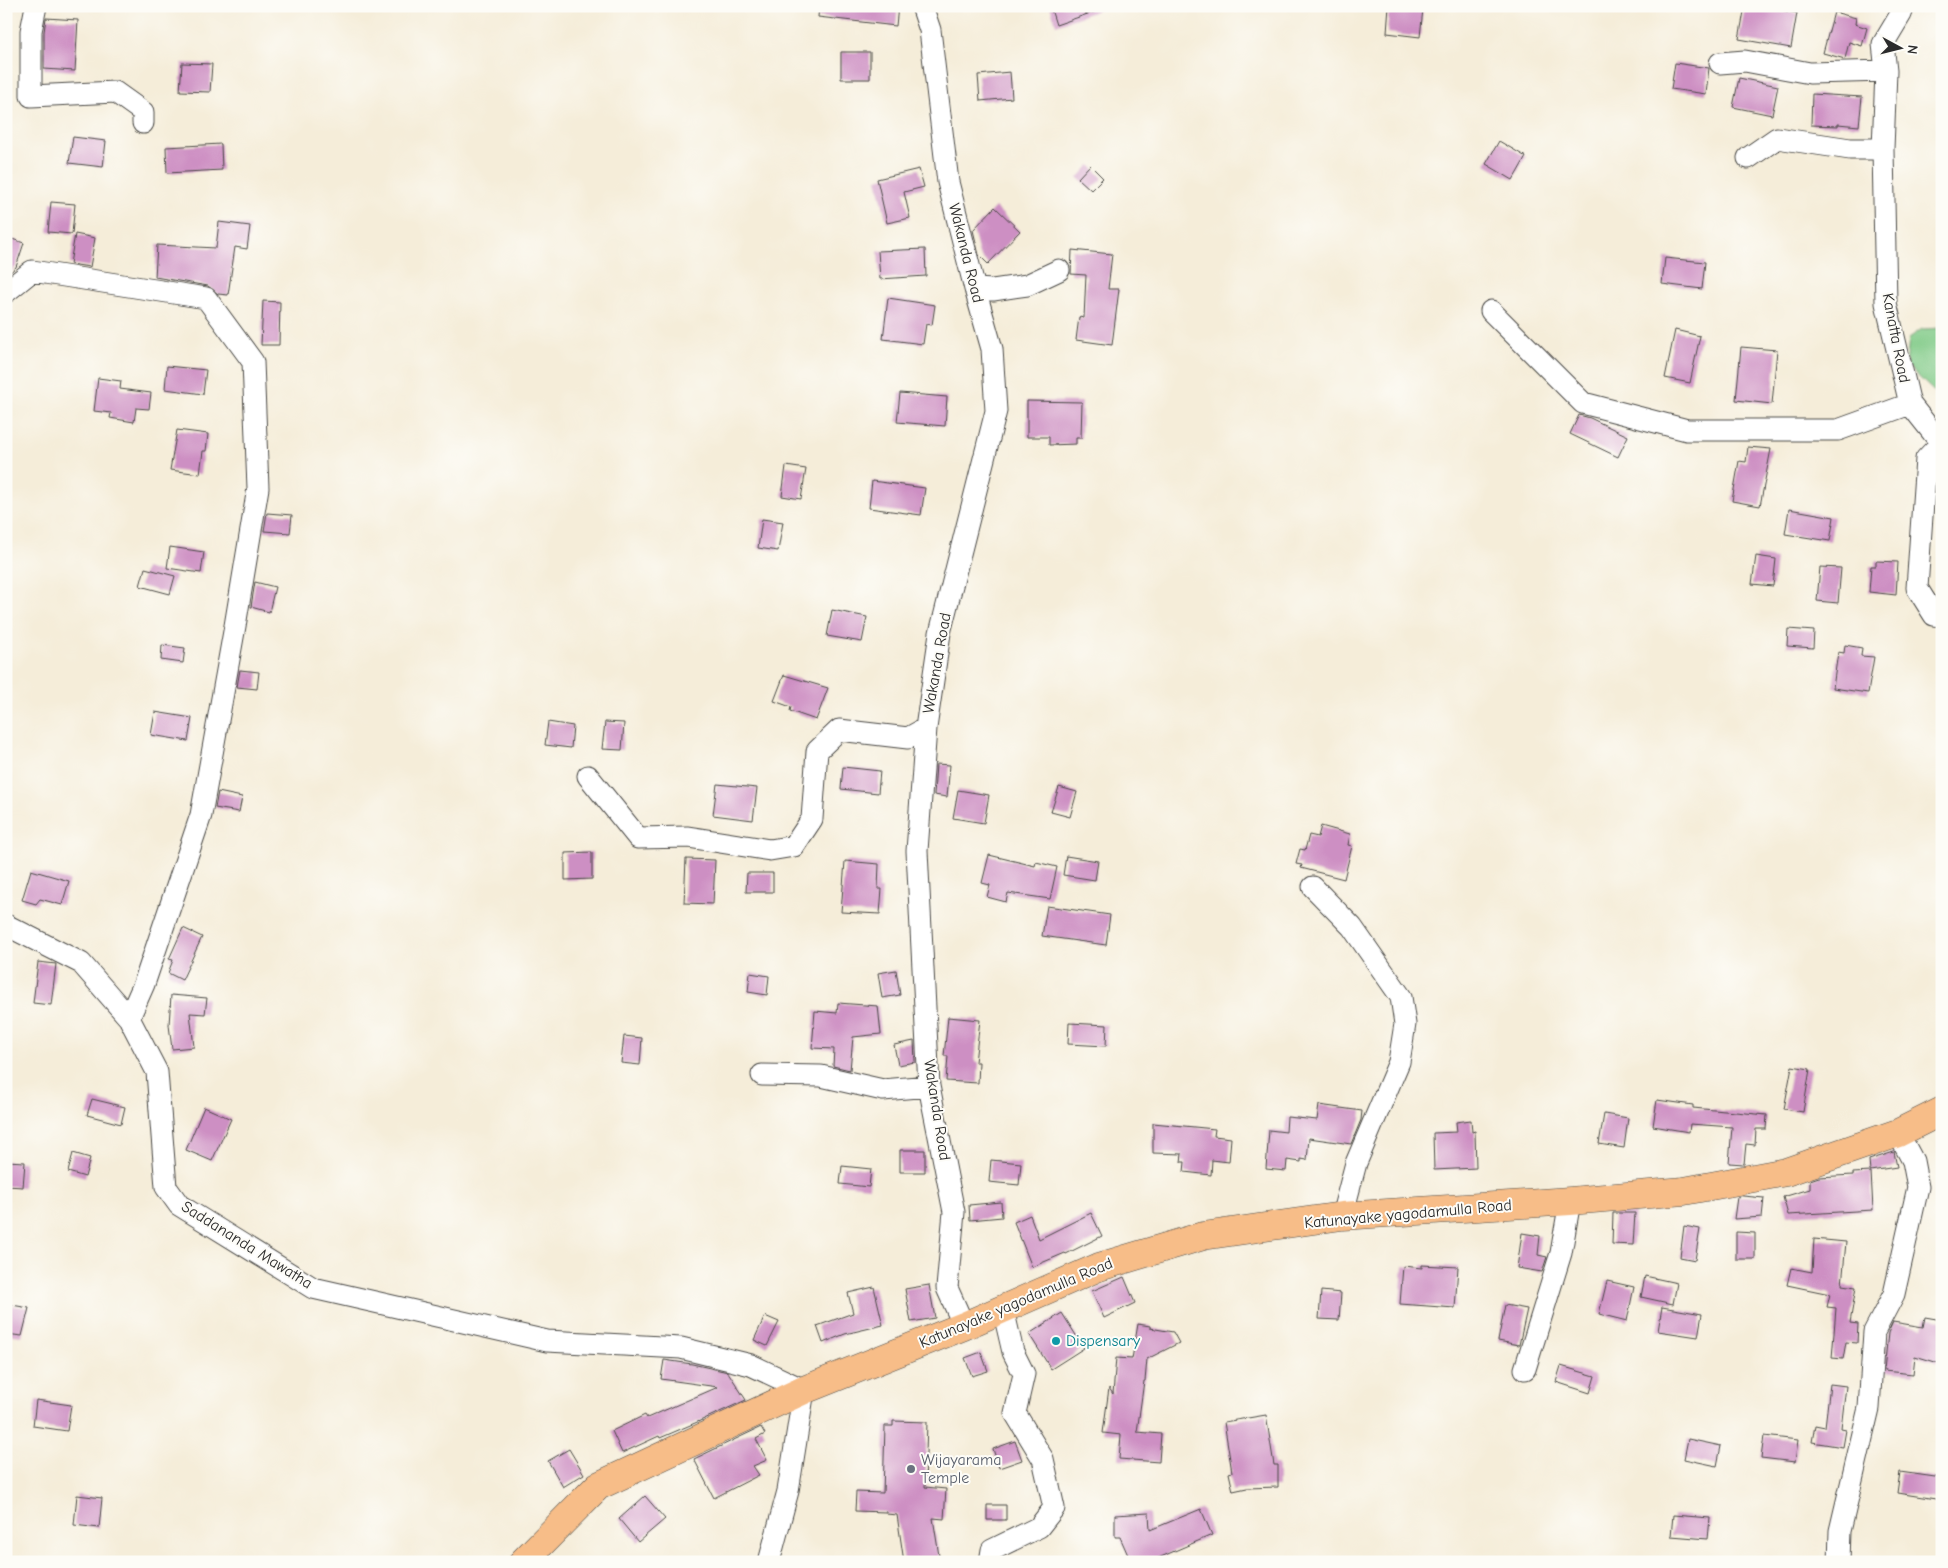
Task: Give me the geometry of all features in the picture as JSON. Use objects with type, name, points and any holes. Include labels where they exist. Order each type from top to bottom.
[{"type":"main road","name":"Katunayake yagodamulla Road","points":[[523,1562],[598,1486],[804,1390],[964,1326],[1099,1267],[1203,1236],[1342,1216],[1684,1192],[1786,1172],[1937,1118]]},
{"type":"street","points":[[36,6],[31,31],[32,96],[115,92],[143,112],[143,123]]},
{"type":"street","name":"Wakanda Road","points":[[922,6],[930,30],[948,182],[992,349],[996,411],[940,633],[926,728],[917,851],[929,1086],[954,1212],[947,1288],[964,1326]]},
{"type":"street","name":"Kanatta Road","points":[[1904,6],[1902,14],[1882,44],[1886,70],[1883,149],[1886,303],[1910,404],[1942,443],[1926,459],[1917,588],[1934,615],[1942,616]]},
{"type":"street","points":[[1720,63],[1745,61],[1810,73],[1886,70]]},
{"type":"street","points":[[1748,158],[1777,138],[1850,149],[1883,149]]},
{"type":"street","points":[[975,289],[993,290],[1027,285],[1059,270]]},
{"type":"street","points":[[6,292],[32,271],[206,298],[253,362],[258,488],[236,626],[201,815],[144,984],[129,1018]]},
{"type":"street","points":[[1491,311],[1583,403],[1687,430],[1838,430],[1910,404]]},
{"type":"street","points":[[588,776],[638,838],[688,836],[770,850],[794,846],[812,819],[816,751],[840,730],[908,738],[926,728]]},
{"type":"street","points":[[1313,887],[1352,927],[1402,997],[1405,1024],[1399,1062],[1356,1163],[1342,1216]]},
{"type":"street","name":"Saddananda Mawatha","points":[[6,925],[81,963],[129,1018],[157,1072],[166,1187],[180,1205],[313,1288],[547,1341],[681,1348],[752,1365],[804,1390]]},
{"type":"street","points":[[762,1075],[821,1076],[883,1090],[929,1086]]},
{"type":"street","points":[[1839,1562],[1840,1531],[1869,1408],[1874,1332],[1894,1294],[1918,1187],[1913,1161],[1898,1132]]},
{"type":"street","points":[[1525,1369],[1561,1253],[1570,1201]]},
{"type":"street","points":[[990,1562],[992,1550],[1039,1527],[1054,1508],[1043,1459],[1015,1413],[1024,1374],[1013,1352],[1003,1309]]},
{"type":"street","points":[[769,1562],[788,1491],[804,1390]]},
{"type":"green space","points":[[1942,328],[1942,399],[1906,365],[1909,338],[1922,329]]},
{"type":"building","points":[[819,6],[898,6],[896,26],[818,17]]},
{"type":"building","points":[[1050,6],[1101,6],[1102,9],[1056,25]]},
{"type":"building","points":[[1389,6],[1423,9],[1420,37],[1387,33]]},
{"type":"building","points":[[1745,6],[1759,6],[1797,13],[1791,48],[1739,39]]},
{"type":"building","points":[[1834,12],[1856,18],[1855,24],[1867,28],[1862,46],[1849,42],[1845,59],[1823,53]]},
{"type":"building","points":[[46,18],[78,20],[75,71],[44,69]]},
{"type":"building","points":[[841,52],[870,52],[870,79],[841,79]]},
{"type":"building","points":[[182,63],[212,64],[210,92],[180,91]]},
{"type":"building","points":[[1675,63],[1709,68],[1706,94],[1671,89]]},
{"type":"building","points":[[1010,72],[1012,98],[980,101],[978,75]]},
{"type":"building","points":[[1739,78],[1778,86],[1772,115],[1733,107]]},
{"type":"building","points":[[1812,94],[1862,97],[1859,126],[1838,124],[1838,126],[1811,125]]},
{"type":"building","points":[[73,137],[106,141],[103,167],[69,163]]},
{"type":"building","points":[[1499,141],[1526,157],[1513,180],[1486,164]]},
{"type":"building","points":[[221,144],[222,170],[167,173],[166,147]]},
{"type":"building","points":[[1090,165],[1103,178],[1091,190],[1078,178]]},
{"type":"building","points":[[919,169],[924,187],[904,192],[910,218],[887,223],[877,179]]},
{"type":"building","points":[[51,202],[75,204],[72,234],[48,232]]},
{"type":"building","points":[[995,207],[1020,231],[988,264],[979,255],[973,230]]},
{"type":"building","points":[[219,222],[250,226],[247,249],[235,247],[228,295],[218,294],[208,286],[155,277],[157,245],[216,248]]},
{"type":"building","points":[[75,234],[95,238],[90,267],[70,264]]},
{"type":"building","points":[[6,237],[24,243],[16,267],[6,276]]},
{"type":"building","points":[[925,249],[926,276],[880,279],[878,251]]},
{"type":"building","points":[[1072,250],[1112,254],[1108,289],[1119,289],[1112,345],[1076,340],[1079,317],[1084,318],[1086,275],[1071,274]]},
{"type":"building","points":[[1665,258],[1705,262],[1702,289],[1662,284]]},
{"type":"building","points":[[888,298],[935,305],[932,325],[926,324],[923,344],[883,339]]},
{"type":"building","points":[[263,301],[280,302],[279,345],[261,345]]},
{"type":"building","points":[[1675,330],[1700,336],[1690,383],[1665,378]]},
{"type":"building","points":[[1741,347],[1777,350],[1772,404],[1736,400]]},
{"type":"building","points":[[167,366],[206,370],[203,394],[165,389]]},
{"type":"building","points":[[98,378],[121,381],[120,389],[151,393],[149,409],[136,408],[134,422],[110,418],[111,413],[94,411]]},
{"type":"building","points":[[900,393],[947,397],[945,426],[897,422]]},
{"type":"building","points":[[1027,401],[1082,402],[1081,438],[1076,438],[1076,444],[1049,445],[1049,437],[1027,437]]},
{"type":"building","points":[[1579,415],[1590,418],[1628,436],[1618,457],[1570,434]]},
{"type":"building","points":[[177,430],[208,434],[206,451],[203,451],[200,474],[170,470]]},
{"type":"building","points":[[1748,447],[1771,449],[1760,506],[1732,501],[1739,461],[1746,462]]},
{"type":"building","points":[[786,466],[806,469],[801,499],[782,496]]},
{"type":"building","points":[[872,481],[925,488],[921,515],[869,508]]},
{"type":"building","points":[[1789,509],[1834,517],[1830,541],[1785,534]]},
{"type":"building","points":[[267,513],[292,515],[290,533],[264,531]]},
{"type":"building","points":[[762,519],[783,522],[778,551],[758,548]]},
{"type":"building","points":[[170,547],[204,552],[201,573],[167,568]]},
{"type":"building","points":[[1756,556],[1776,559],[1773,586],[1752,584]]},
{"type":"building","points":[[1876,561],[1898,562],[1896,595],[1869,592],[1871,566],[1876,566]]},
{"type":"building","points":[[1820,567],[1841,568],[1838,603],[1817,601]]},
{"type":"building","points":[[145,568],[175,576],[170,594],[140,586]]},
{"type":"building","points":[[255,582],[275,587],[269,612],[251,607]]},
{"type":"building","points":[[832,610],[867,617],[862,642],[827,636]]},
{"type":"building","points":[[1788,629],[1814,631],[1813,648],[1787,646]]},
{"type":"building","points":[[162,645],[185,648],[183,663],[161,660]]},
{"type":"building","points":[[1845,645],[1862,648],[1861,656],[1874,657],[1868,693],[1833,688],[1838,652],[1844,653]]},
{"type":"building","points":[[240,670],[259,672],[257,689],[237,687]]},
{"type":"building","points":[[784,675],[828,688],[816,720],[790,711],[791,707],[774,701]]},
{"type":"building","points":[[155,712],[192,718],[188,741],[151,735]]},
{"type":"building","points":[[548,722],[573,726],[571,748],[545,745]]},
{"type":"building","points":[[605,722],[624,723],[622,750],[602,749]]},
{"type":"building","points":[[936,764],[950,765],[947,797],[934,795]]},
{"type":"building","points":[[843,767],[880,771],[878,793],[841,789]]},
{"type":"building","points":[[717,784],[757,788],[753,820],[713,815]]},
{"type":"building","points":[[1059,787],[1077,792],[1070,817],[1051,812]]},
{"type":"building","points":[[958,790],[989,795],[984,823],[953,818]]},
{"type":"building","points":[[218,792],[242,797],[239,812],[215,808]]},
{"type":"building","points":[[1321,826],[1350,834],[1348,845],[1352,846],[1344,879],[1301,868],[1302,865],[1296,864],[1300,849],[1305,850],[1309,835],[1318,837]]},
{"type":"building","points":[[592,852],[592,879],[565,880],[565,853]]},
{"type":"building","points":[[989,855],[1035,866],[1036,862],[1057,867],[1050,899],[1008,893],[1006,902],[987,897],[990,885],[982,883]]},
{"type":"building","points":[[1066,856],[1098,861],[1095,880],[1063,875]]},
{"type":"building","points":[[686,859],[715,860],[713,904],[684,903]]},
{"type":"building","points":[[845,861],[879,864],[878,889],[882,889],[880,914],[841,912]]},
{"type":"building","points":[[31,870],[69,881],[62,905],[40,899],[36,904],[22,900]]},
{"type":"building","points":[[747,873],[773,873],[773,892],[746,892]]},
{"type":"building","points":[[1047,906],[1110,915],[1106,945],[1042,936]]},
{"type":"building","points":[[183,928],[202,937],[182,980],[168,973],[173,960],[169,959]]},
{"type":"building","points":[[38,962],[56,964],[51,1005],[33,1003]]},
{"type":"building","points":[[896,970],[900,995],[882,998],[878,973]]},
{"type":"building","points":[[750,973],[769,976],[767,995],[748,992]]},
{"type":"building","points":[[171,995],[207,998],[205,1014],[190,1013],[194,1047],[172,1049],[169,1025]]},
{"type":"building","points":[[838,1003],[878,1006],[881,1034],[853,1037],[850,1070],[833,1066],[834,1049],[812,1048],[815,1011],[837,1013]]},
{"type":"building","points":[[948,1017],[980,1020],[975,1062],[979,1062],[978,1083],[946,1081],[948,1056],[944,1056]]},
{"type":"building","points":[[1069,1023],[1107,1025],[1106,1046],[1068,1044]]},
{"type":"building","points":[[624,1036],[642,1038],[640,1065],[621,1063]]},
{"type":"building","points":[[914,1041],[915,1062],[898,1065],[894,1045]]},
{"type":"building","points":[[1792,1066],[1810,1069],[1803,1112],[1784,1109]]},
{"type":"building","points":[[92,1099],[125,1107],[121,1124],[87,1115]]},
{"type":"building","points":[[1657,1100],[1693,1105],[1693,1108],[1767,1115],[1766,1129],[1756,1129],[1755,1145],[1746,1144],[1744,1164],[1729,1163],[1732,1127],[1690,1124],[1689,1132],[1653,1126]]},
{"type":"building","points":[[1319,1105],[1362,1111],[1361,1120],[1351,1144],[1309,1138],[1307,1160],[1301,1159],[1301,1162],[1287,1160],[1286,1171],[1266,1169],[1269,1130],[1286,1132],[1287,1117],[1317,1120]]},
{"type":"building","points":[[204,1107],[231,1119],[212,1161],[186,1150]]},
{"type":"building","points":[[1604,1114],[1628,1118],[1624,1148],[1599,1144]]},
{"type":"building","points":[[1471,1120],[1472,1132],[1475,1131],[1476,1168],[1434,1170],[1433,1133],[1457,1132],[1456,1122]]},
{"type":"building","points":[[1153,1123],[1215,1129],[1214,1136],[1231,1138],[1229,1162],[1212,1160],[1211,1175],[1184,1172],[1185,1162],[1181,1162],[1182,1154],[1153,1153]]},
{"type":"building","points":[[900,1150],[925,1150],[925,1172],[900,1172]]},
{"type":"building","points":[[1894,1152],[1897,1167],[1870,1171],[1869,1160]]},
{"type":"building","points":[[73,1153],[90,1158],[85,1177],[68,1172]]},
{"type":"building","points":[[991,1160],[1021,1163],[1019,1185],[989,1182]]},
{"type":"building","points":[[6,1161],[25,1162],[23,1187],[6,1186]]},
{"type":"building","points":[[842,1166],[871,1169],[869,1187],[840,1184]]},
{"type":"building","points":[[1871,1172],[1873,1210],[1788,1215],[1783,1197],[1810,1189],[1810,1180],[1819,1177]]},
{"type":"building","points":[[1737,1197],[1764,1198],[1762,1217],[1734,1219]]},
{"type":"building","points":[[1001,1202],[1002,1217],[970,1220],[969,1205]]},
{"type":"building","points":[[1091,1213],[1102,1236],[1066,1254],[1032,1267],[1014,1222],[1030,1215],[1039,1239]]},
{"type":"building","points":[[1613,1213],[1635,1213],[1633,1245],[1612,1244]]},
{"type":"building","points":[[1684,1226],[1700,1229],[1695,1260],[1680,1257]]},
{"type":"building","points":[[1736,1232],[1755,1233],[1755,1259],[1736,1259]]},
{"type":"building","points":[[1522,1233],[1540,1236],[1538,1255],[1547,1257],[1542,1272],[1517,1268]]},
{"type":"building","points":[[1814,1239],[1846,1242],[1842,1285],[1856,1287],[1850,1323],[1858,1324],[1857,1343],[1846,1342],[1843,1359],[1832,1358],[1836,1308],[1827,1307],[1830,1294],[1787,1285],[1791,1268],[1812,1272]]},
{"type":"building","points":[[1422,1265],[1458,1267],[1455,1308],[1400,1304],[1403,1266],[1422,1268]]},
{"type":"building","points":[[1645,1276],[1677,1283],[1673,1304],[1641,1297]]},
{"type":"building","points":[[1124,1277],[1135,1303],[1104,1318],[1092,1291]]},
{"type":"building","points":[[1607,1281],[1634,1287],[1627,1321],[1599,1314]]},
{"type":"building","points":[[929,1285],[935,1318],[911,1322],[905,1289]]},
{"type":"building","points":[[874,1287],[883,1325],[845,1334],[823,1343],[817,1326],[853,1313],[848,1293]]},
{"type":"building","points":[[1321,1291],[1341,1293],[1339,1320],[1319,1319]]},
{"type":"building","points":[[6,1304],[29,1308],[22,1336],[6,1334]]},
{"type":"building","points":[[1505,1305],[1527,1309],[1519,1345],[1498,1341]]},
{"type":"building","points":[[1662,1307],[1702,1314],[1698,1337],[1658,1331]]},
{"type":"building","name":"Dispensary","points":[[1062,1313],[1084,1348],[1051,1369],[1029,1334]]},
{"type":"building","points":[[765,1316],[779,1322],[767,1346],[754,1340]]},
{"type":"building","points":[[1925,1317],[1942,1320],[1942,1364],[1915,1356],[1913,1374],[1884,1371],[1888,1333],[1893,1322],[1923,1327]]},
{"type":"building","points":[[1138,1324],[1173,1332],[1179,1343],[1147,1359],[1137,1432],[1161,1434],[1159,1462],[1119,1459],[1121,1435],[1103,1433],[1109,1388],[1113,1394],[1116,1358],[1132,1359]]},
{"type":"building","points":[[981,1352],[988,1371],[972,1376],[965,1358]]},
{"type":"building","points":[[664,1360],[728,1372],[746,1400],[622,1453],[612,1431],[645,1415],[647,1418],[718,1387],[661,1379]]},
{"type":"building","points":[[1561,1366],[1595,1376],[1590,1393],[1556,1382]]},
{"type":"building","points":[[1830,1384],[1846,1386],[1841,1429],[1846,1430],[1843,1447],[1812,1442],[1815,1425],[1825,1427]]},
{"type":"building","points":[[36,1400],[71,1405],[67,1431],[33,1426]]},
{"type":"building","points":[[1266,1415],[1274,1465],[1278,1465],[1278,1487],[1247,1488],[1233,1491],[1229,1473],[1232,1472],[1224,1422]]},
{"type":"building","points":[[893,1421],[927,1422],[925,1487],[946,1489],[944,1519],[933,1518],[940,1562],[904,1562],[897,1515],[886,1514],[886,1512],[855,1511],[856,1492],[883,1493],[885,1426],[893,1426]]},
{"type":"building","points":[[761,1427],[765,1434],[756,1439],[767,1460],[753,1466],[759,1475],[714,1498],[694,1459]]},
{"type":"building","points":[[1764,1436],[1798,1440],[1795,1462],[1761,1458]]},
{"type":"building","points":[[1688,1439],[1721,1446],[1717,1466],[1684,1459]]},
{"type":"building","points":[[1015,1441],[1022,1460],[999,1468],[993,1449]]},
{"type":"building","points":[[569,1449],[584,1474],[563,1487],[548,1461]]},
{"type":"building","points":[[1900,1472],[1942,1478],[1942,1500],[1897,1493]]},
{"type":"building","points":[[77,1495],[102,1498],[99,1528],[74,1525]]},
{"type":"building","points":[[645,1496],[665,1519],[638,1542],[619,1519]]},
{"type":"building","points":[[987,1505],[1006,1505],[1006,1520],[987,1520]]},
{"type":"building","points":[[1201,1509],[1212,1535],[1149,1562],[1131,1562],[1120,1537],[1115,1537],[1115,1515],[1149,1513],[1150,1530]]},
{"type":"building","points":[[1673,1515],[1710,1518],[1708,1539],[1671,1536]]},
{"type":"place","name":"Dispensary","points":[[1056,1341]]},
{"type":"place","name":"Wijayarama Temple","points":[[911,1469]]}]
